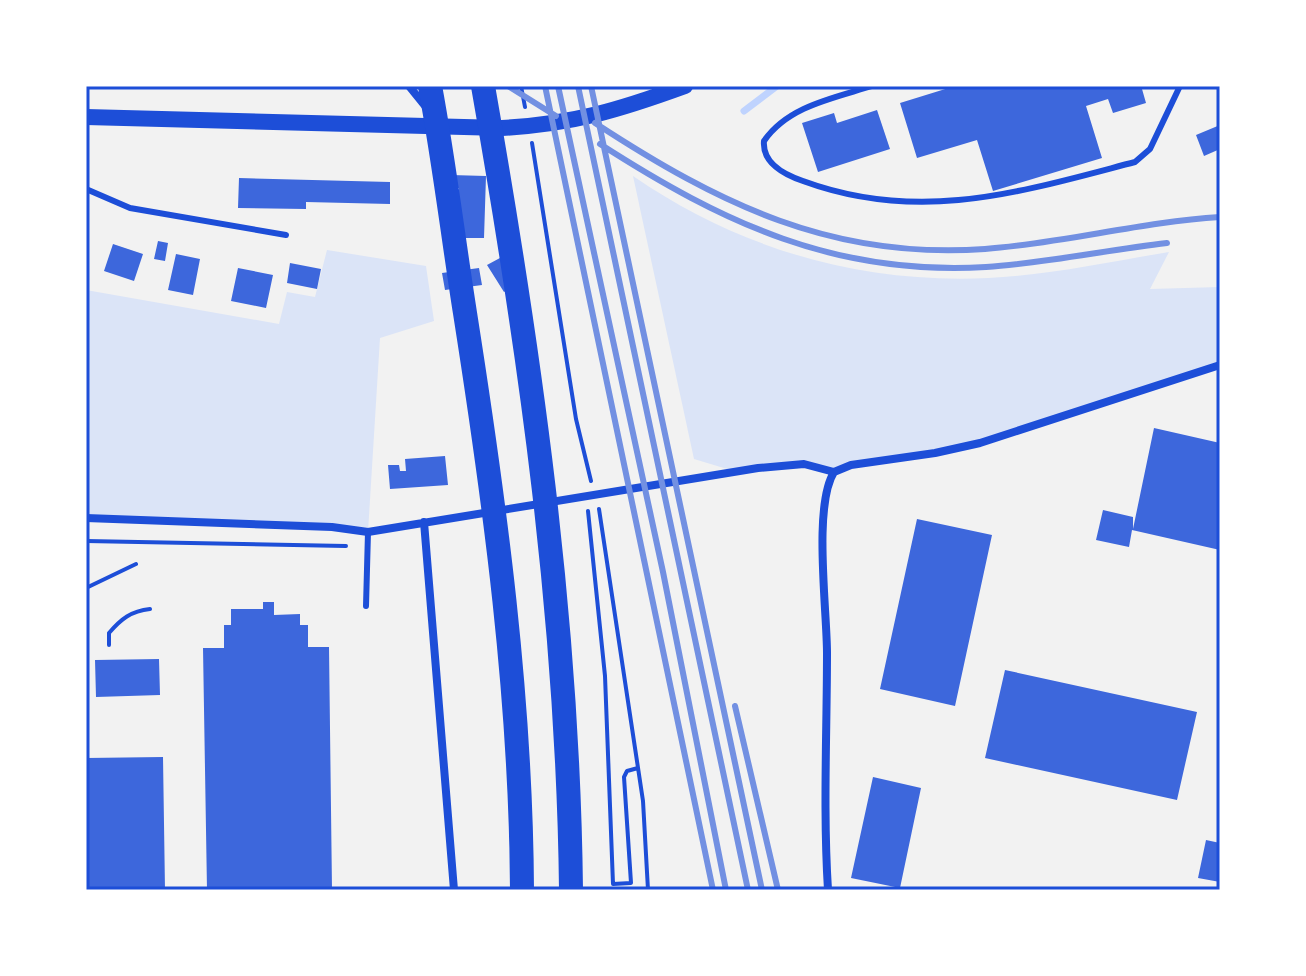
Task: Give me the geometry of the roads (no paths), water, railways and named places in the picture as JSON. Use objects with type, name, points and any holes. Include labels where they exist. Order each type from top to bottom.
[{"type":"highway","points":[[430,86],[478,396],[512,668],[522,890]]},
{"type":"highway","points":[[483,86],[551,530],[563,665],[571,890]]},
{"type":"main road","points":[[86,117],[443,128],[558,125],[594,117],[685,86]]},
{"type":"street","points":[[409,86],[443,128]]},
{"type":"street","points":[[86,518],[332,527],[368,532],[793,464],[834,472],[851,465],[980,443],[1220,365]]},
{"type":"street","points":[[828,890],[824,818],[827,656],[824,585],[826,491],[834,472]]},
{"type":"street","points":[[424,522],[454,890]]},
{"type":"lane","points":[[872,86],[795,112],[764,141],[766,155],[787,176],[842,194],[899,203],[1004,197],[1135,162],[1150,149],[1180,86]]},
{"type":"lane","points":[[86,189],[130,208],[286,235]]},
{"type":"lane","points":[[366,606],[368,532]]},
{"type":"waterway","points":[[744,111],[777,86]]},
{"type":"railway","points":[[508,86],[556,116]]},
{"type":"railway","points":[[545,86],[713,890]]},
{"type":"railway","points":[[558,86],[663,572],[726,890]]},
{"type":"railway","points":[[578,86],[748,890]]},
{"type":"railway","points":[[591,86],[762,890]]},
{"type":"railway","points":[[595,123],[641,152],[733,201],[827,235],[877,245],[929,250],[985,249],[1220,217]]},
{"type":"railway","points":[[600,144],[691,198],[736,220],[830,253],[879,263],[931,268],[986,267],[1167,243]]},
{"type":"railway","points":[[735,706],[778,890]]}]
